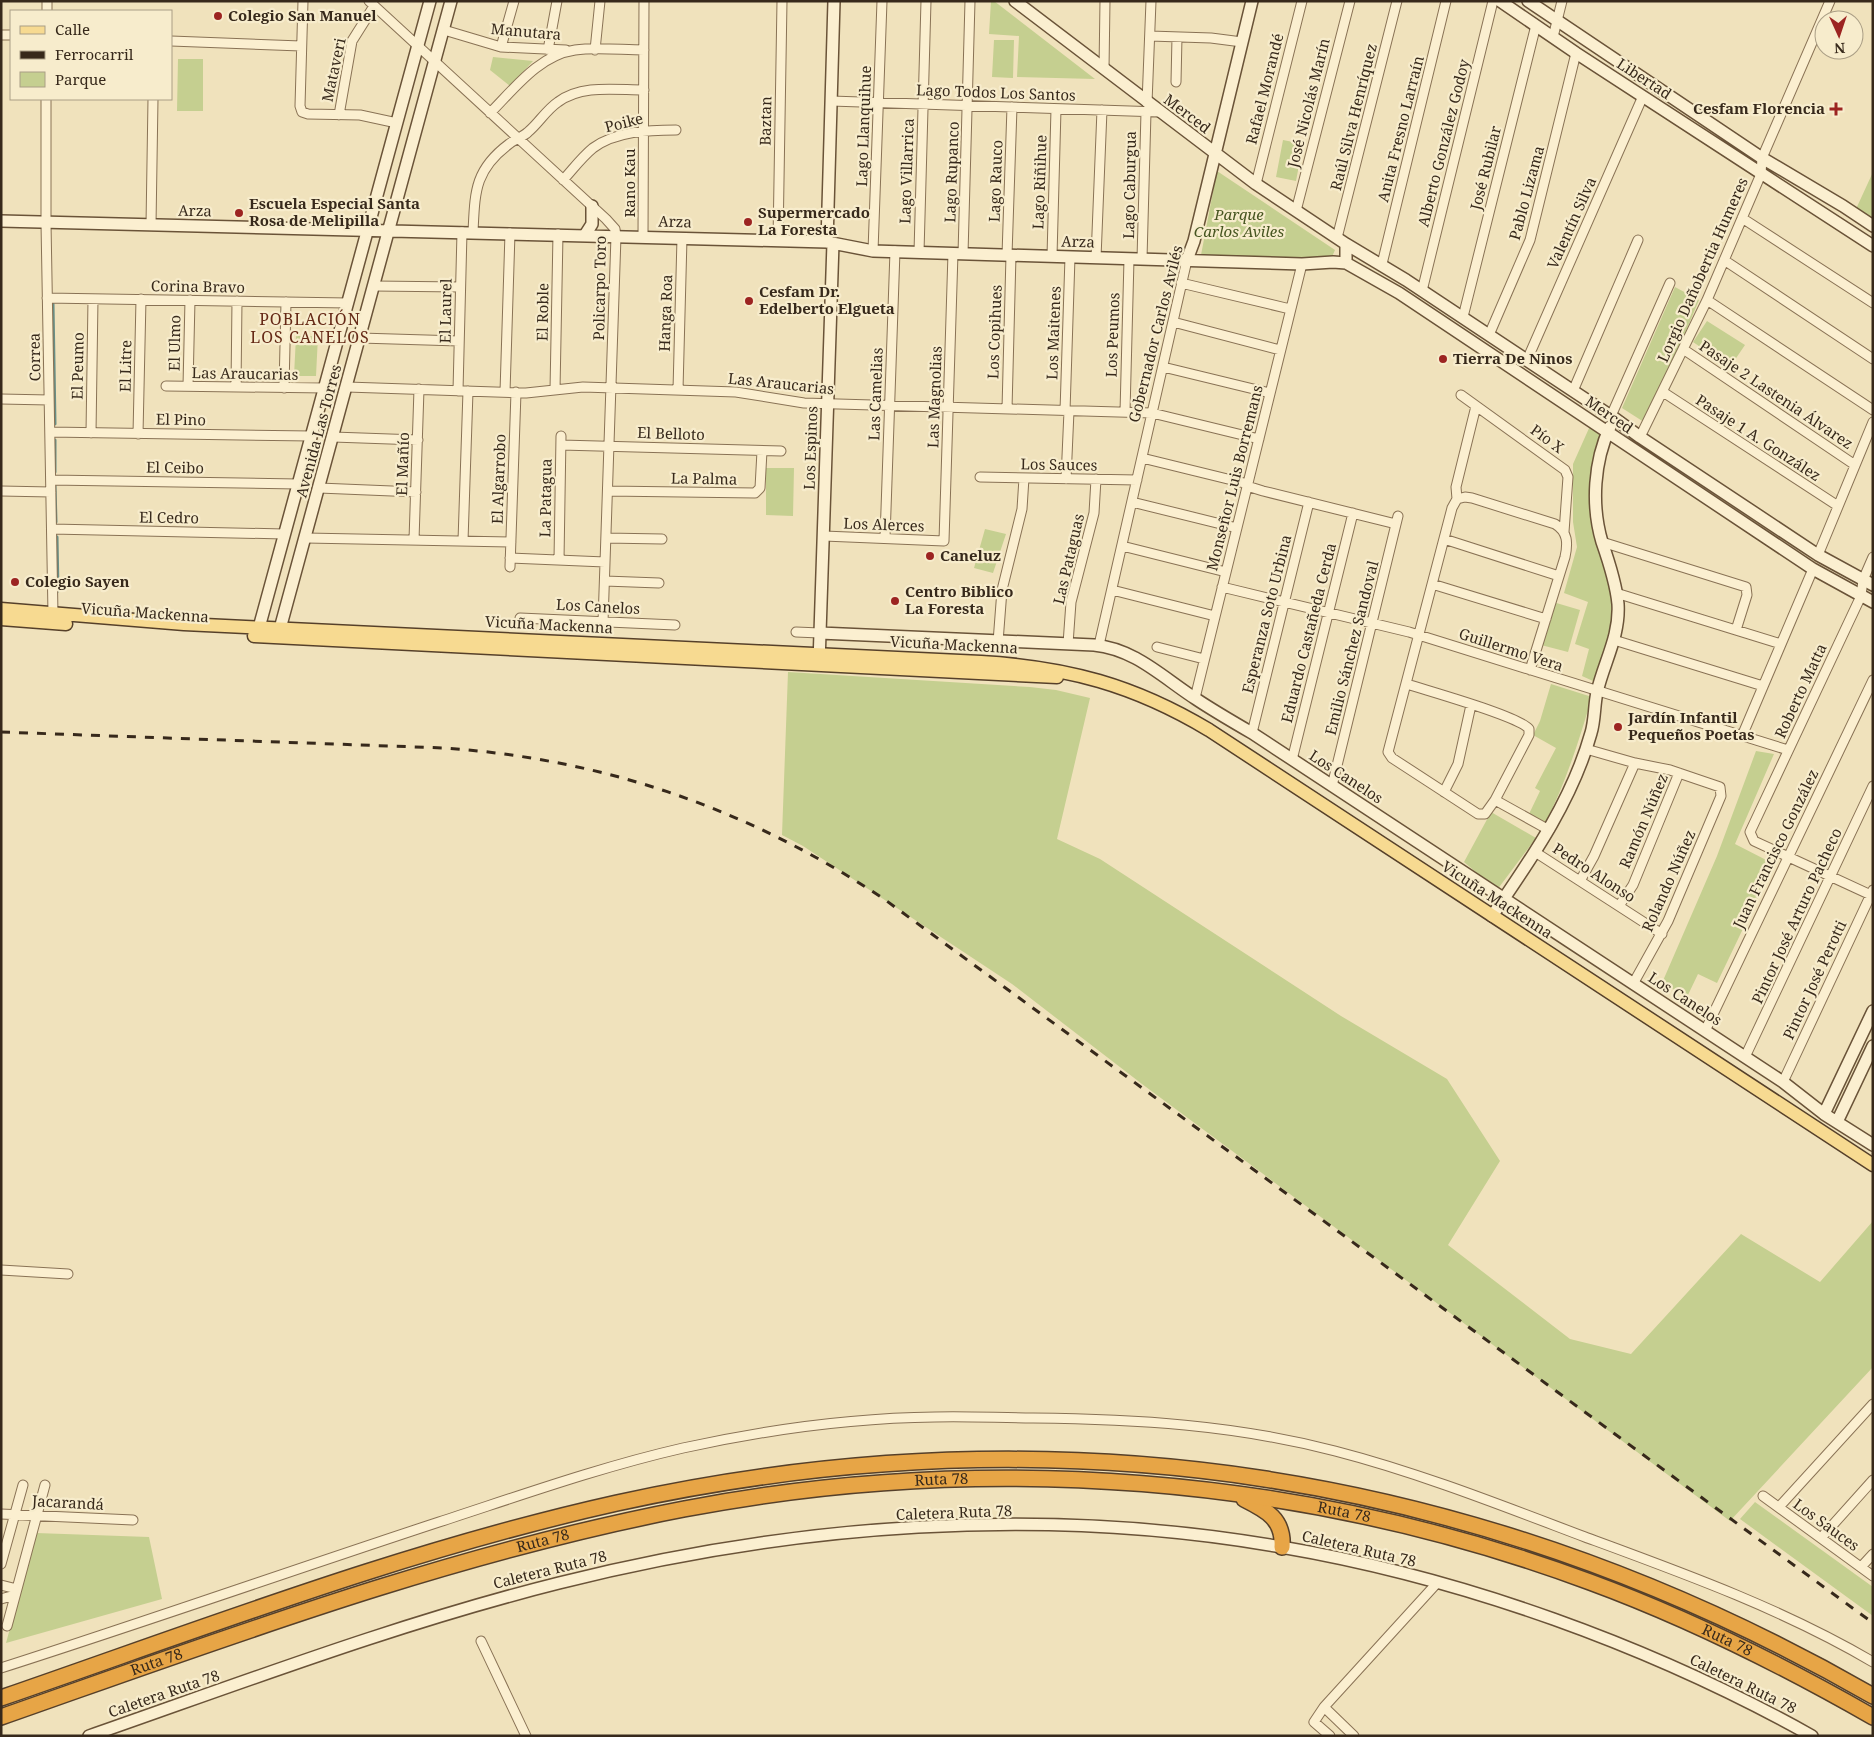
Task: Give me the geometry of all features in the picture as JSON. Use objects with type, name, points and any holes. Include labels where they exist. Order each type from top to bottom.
[{"type":"highway","name":"Ruta 78","points":[[1,1698],[345,1578],[478,1538],[577,1513],[689,1489],[794,1472],[900,1462],[1015,1459],[1108,1462],[1233,1474],[1346,1493],[1460,1521],[1585,1560],[1675,1596],[1765,1638],[1873,1696]]},
{"type":"highway","name":"Ruta 78","points":[[1,1717],[248,1630],[412,1577],[561,1536],[704,1505],[761,1496],[911,1480],[992,1478],[1112,1481],[1234,1493],[1314,1506],[1386,1521],[1468,1542],[1551,1568],[1624,1595],[1695,1625],[1797,1675],[1873,1717]]},
{"type":"highway","points":[[1234,1493],[1272,1515],[1281,1529],[1282,1547]]},
{"type":"main road","name":"Vicuña Mackenna","points":[[1,609],[258,632]]},
{"type":"main road","name":"Vicuña Mackenna","points":[[1,619],[178,632],[258,632],[819,660],[1004,663],[1050,669],[1095,679],[1149,698],[1195,722],[1873,1165]]},
{"type":"street","points":[[303,1],[301,110],[308,114],[365,116],[397,123]]},
{"type":"street","name":"Avenida Las Torres","points":[[258,632],[430,1]]},
{"type":"street","name":"Avenida Las Torres","points":[[278,633],[306,538],[451,1]]},
{"type":"street","points":[[501,47],[514,1]]},
{"type":"street","points":[[548,50],[557,1]]},
{"type":"street","points":[[595,50],[600,1]]},
{"type":"street","points":[[644,1],[644,130]]},
{"type":"street","name":"Baztan","points":[[778,240],[782,1]]},
{"type":"street","name":"Los Espinos","points":[[819,660],[828,404],[831,101],[834,1]]},
{"type":"street","name":"Lago Llanquihue","points":[[873,251],[882,1]]},
{"type":"street","name":"Lago Villarrica","points":[[919,252],[926,1]]},
{"type":"street","name":"Lago Rupanco","points":[[958,253],[968,106],[970,1]]},
{"type":"street","points":[[1104,69],[1105,1]]},
{"type":"street","name":"Lago Caburgua","points":[[1142,259],[1151,1]]},
{"type":"street","name":"Gobernador Carlos Avilés","points":[[1099,645],[1181,283],[1194,241],[1252,1]]},
{"type":"street","name":"Rafael Morandé","points":[[1256,184],[1302,1]]},
{"type":"street","name":"José Nicolás Marín","points":[[1296,211],[1350,1]]},
{"type":"street","name":"Raúl Silva Henríquez","points":[[1341,241],[1397,1]]},
{"type":"street","name":"Anita Fresno Larraín","points":[[1382,264],[1446,1]]},
{"type":"street","name":"Alberto González Godoy","points":[[1422,291],[1493,1]]},
{"type":"street","name":"Libertad","points":[[1500,1],[1576,54],[1873,246]]},
{"type":"street","name":"Libertad","points":[[1528,1],[1762,158],[1873,226]]},
{"type":"street","points":[[1553,37],[1562,1]]},
{"type":"street","name":"Lorgio Dañobertia Humeres","points":[[1640,437],[1707,300],[1761,174],[1762,158],[1830,1]]},
{"type":"street","name":"Merced","points":[[1019,3],[1104,69],[1147,107],[1160,112],[1256,184],[1341,241],[1382,264],[1818,555],[1868,582]]},
{"type":"street","name":"Policarpo Toro","points":[[372,4],[611,224],[616,236],[603,622]]},
{"type":"street","name":"Mataveri","points":[[339,115],[352,41],[372,4]]},
{"type":"street","name":"José Rubilar","points":[[1463,318],[1536,25]]},
{"type":"street","name":"Manutara","points":[[444,30],[501,47],[548,50],[644,50]]},
{"type":"street","points":[[1150,36],[1242,42]]},
{"type":"street","points":[[1176,82],[1177,37]]},
{"type":"street","points":[[172,41],[302,46]]},
{"type":"street","name":"Manutara","points":[[490,113],[538,66],[554,56],[576,50]]},
{"type":"street","name":"Pablo Lizama","points":[[1489,335],[1530,240],[1576,54]]},
{"type":"street","name":"El Laurel","points":[[458,391],[460,287],[467,232],[481,176],[488,165],[508,144],[528,132],[559,101],[571,94],[590,90],[644,90]]},
{"type":"street","name":"Valentín Silva","points":[[1527,360],[1643,96]]},
{"type":"street","name":"Correa","points":[[46,100],[47,298],[53,614]]},
{"type":"street","points":[[151,225],[153,100]]},
{"type":"street","name":"Lago Todos Los Santos","points":[[831,101],[1102,110],[1147,107]]},
{"type":"street","name":"Lago Rauco","points":[[1009,255],[1012,107]]},
{"type":"street","name":"Lago Riñihue","points":[[1052,256],[1056,109]]},
{"type":"street","points":[[1096,258],[1102,110]]},
{"type":"street","name":"Poike","points":[[563,180],[587,154],[600,144],[644,130],[676,130]]},
{"type":"street","name":"Rano Kau","points":[[643,237],[644,130]]},
{"type":"street","points":[[586,235],[592,224],[592,206]]},
{"type":"street","points":[[1742,218],[1873,304]]},
{"type":"street","name":"Arza","points":[[1,221],[778,240],[830,242],[873,251],[894,252],[1302,264],[1346,263]]},
{"type":"street","points":[[504,392],[510,233]]},
{"type":"street","name":"El Roble","points":[[555,390],[558,234]]},
{"type":"street","name":"Hanga Roa","points":[[678,390],[682,238]]},
{"type":"street","points":[[1573,391],[1638,240]]},
{"type":"street","points":[[1341,241],[1346,263]]},
{"type":"street","name":"Las Camelias","points":[[885,538],[894,252]]},
{"type":"street","name":"Las Magnolias","points":[[944,541],[948,407],[958,253]]},
{"type":"street","name":"Los Copihues","points":[[1007,409],[1009,255]]},
{"type":"street","name":"Los Maitenes","points":[[1067,411],[1070,257]]},
{"type":"street","name":"Los Peumos","points":[[1125,412],[1129,259]]},
{"type":"street","points":[[1724,260],[1873,358]]},
{"type":"street","name":"Merced","points":[[1346,263],[1399,293],[1813,568],[1873,602]]},
{"type":"street","name":"Monseñor Luis Borremans","points":[[1195,698],[1302,264]]},
{"type":"street","points":[[1181,283],[1290,309]]},
{"type":"street","points":[[1492,916],[1549,830],[1560,809],[1592,732],[1597,692],[1614,640],[1618,605],[1613,575],[1602,542],[1597,515],[1596,484],[1600,458],[1612,417],[1670,283]]},
{"type":"street","points":[[374,286],[460,287]]},
{"type":"street","name":"Corina Bravo","points":[[47,298],[348,303]]},
{"type":"street","name":"El Peumo","points":[[91,433],[93,299]]},
{"type":"street","name":"El Litre","points":[[138,434],[141,299]]},
{"type":"street","name":"El Ulmo","points":[[188,386],[190,300]]},
{"type":"street","points":[[1707,300],[1873,410]]},
{"type":"street","points":[[236,387],[237,301]]},
{"type":"street","points":[[284,388],[286,302]]},
{"type":"street","points":[[1173,322],[1280,350]]},
{"type":"street","points":[[360,338],[459,341]]},
{"type":"street","name":"Pasaje 2 Lastenia Álvarez","points":[[1682,349],[1855,464]]},
{"type":"street","points":[[1162,367],[1270,394]]},
{"type":"street","name":"Las Araucarias","points":[[166,386],[324,388]]},
{"type":"street","name":"Las Araucarias","points":[[347,387],[504,392],[584,387],[678,390],[736,392],[794,402],[828,404],[1152,413],[1259,439]]},
{"type":"street","name":"El Mañío","points":[[414,540],[419,389]]},
{"type":"street","points":[[463,541],[468,391]]},
{"type":"street","name":"El Algarrobo","points":[[516,392],[510,563],[559,560]]},
{"type":"street","name":"Pasaje 1 A. González","points":[[1663,392],[1838,506]]},
{"type":"street","name":"Pío X","points":[[1461,395],[1565,470],[1568,477],[1564,532]]},
{"type":"street","points":[[1,399],[50,400]]},
{"type":"street","points":[[1406,684],[1517,721],[1528,727],[1530,732],[1487,813],[1483,815],[1478,814],[1389,755],[1389,749],[1452,508],[1457,499],[1456,487],[1476,406]]},
{"type":"street","points":[[1066,479],[1067,411]]},
{"type":"street","points":[[1818,555],[1873,422]]},
{"type":"street","name":"El Pino","points":[[50,432],[312,436]]},
{"type":"street","name":"La Patagua","points":[[559,560],[561,436]]},
{"type":"street","points":[[333,437],[418,440]]},
{"type":"street","name":"El Belloto","points":[[561,445],[781,451]]},
{"type":"street","name":"La Palma","points":[[608,491],[755,493],[760,488],[762,451]]},
{"type":"street","points":[[1142,458],[1244,483],[1247,486],[1353,513]]},
{"type":"street","name":"Los Sauces","points":[[980,477],[1137,480]]},
{"type":"street","points":[[998,642],[1002,590],[1022,509],[1024,478]]},
{"type":"street","name":"El Ceibo","points":[[51,480],[298,484]]},
{"type":"street","name":"Las Pataguas","points":[[1068,644],[1071,602],[1094,513],[1096,480]]},
{"type":"street","points":[[319,488],[416,492]]},
{"type":"street","points":[[1,491],[51,492]]},
{"type":"street","points":[[1457,499],[1468,498],[1555,524],[1564,532],[1567,540],[1567,550],[1530,670]]},
{"type":"street","points":[[1132,502],[1237,528]]},
{"type":"street","name":"Esperanza Soto Urbina","points":[[1252,733],[1309,502]]},
{"type":"street","name":"Emilio Sánchez Sandoval","points":[[1332,786],[1397,520],[1353,513]]},
{"type":"street","name":"Eduardo Castañeda Cerda","points":[[1292,760],[1353,513]]},
{"type":"street","name":"El Cedro","points":[[52,529],[284,534]]},
{"type":"street","name":"Los Alerces","points":[[824,536],[944,541]]},
{"type":"street","points":[[306,538],[511,542]]},
{"type":"street","points":[[606,538],[662,539]]},
{"type":"street","points":[[1444,540],[1559,576]]},
{"type":"street","points":[[1602,542],[1743,586],[1747,589],[1747,595],[1736,630]]},
{"type":"street","points":[[1122,546],[1226,572]]},
{"type":"street","name":"Roberto Matta","points":[[1788,856],[1754,841],[1750,836],[1751,829],[1868,582],[1873,557]]},
{"type":"street","points":[[559,560],[605,562]]},
{"type":"street","points":[[1742,736],[1813,568]]},
{"type":"street","points":[[605,581],[659,583]]},
{"type":"street","points":[[1432,584],[1546,619]]},
{"type":"street","name":"Guillermo Vera","points":[[1222,587],[1419,635],[1788,750]]},
{"type":"street","points":[[1112,590],[1215,616]]},
{"type":"street","points":[[1616,593],[1781,644]]},
{"type":"street","name":"Los Canelos","points":[[520,618],[675,625]]},
{"type":"street","name":"Los Canelos","points":[[796,632],[1099,645],[1132,655],[1783,1082],[1824,1114]]},
{"type":"street","points":[[1614,640],[1763,686]]},
{"type":"street","points":[[1157,647],[1204,659]]},
{"type":"street","name":"Juan Francisco González","points":[[1705,1031],[1873,680]]},
{"type":"street","points":[[1444,792],[1458,764],[1471,705]]},
{"type":"street","points":[[1586,749],[1635,763],[1679,772]]},
{"type":"street","points":[[1580,880],[1594,856],[1635,763]]},
{"type":"street","name":"Rolando Núñez","points":[[1633,984],[1662,934],[1720,796],[1720,787],[1679,772]]},
{"type":"street","name":"Ramón Núñez","points":[[1619,906],[1632,885],[1679,772]]},
{"type":"street","name":"Pintor José Arturo Pacheco","points":[[1745,1057],[1873,786]]},
{"type":"street","points":[[1495,800],[1549,830]]},
{"type":"street","name":"Pedro Alonso","points":[[1535,852],[1662,934]]},
{"type":"street","points":[[1788,856],[1872,893]]},
{"type":"street","name":"Pintor José Perotti","points":[[1783,1082],[1872,893]]},
{"type":"street","points":[[1873,1011],[1824,1114],[1873,1145]]},
{"type":"street","points":[[1837,1122],[1868,1068],[1873,1046]]},
{"type":"street","points":[[1,1270],[68,1274]]},
{"type":"street","points":[[1779,1508],[1873,1404]]},
{"type":"street","points":[[1,1668],[622,1463],[686,1448],[765,1433],[870,1420],[936,1417],[1113,1419],[1171,1423],[1239,1432],[1342,1453],[1441,1484],[1654,1562],[1780,1615],[1836,1641],[1873,1662]]},
{"type":"street","points":[[1821,1538],[1873,1480]]},
{"type":"street","points":[[7,1626],[45,1484]]},
{"type":"street","points":[[1,1564],[23,1485]]},
{"type":"street","name":"Los Sauces","points":[[1763,1496],[1873,1576]]},
{"type":"street","name":"Jacarandá","points":[[1,1514],[133,1520]]},
{"type":"street","name":"Caletera Ruta 78","points":[[89,1736],[348,1645],[460,1610],[607,1571],[743,1546],[875,1530],[1000,1525],[1155,1531],[1224,1538],[1282,1547],[1361,1563],[1437,1583],[1527,1611],[1617,1644],[1707,1682],[1812,1736]]},
{"type":"street","points":[[1861,1567],[1873,1554]]},
{"type":"street","points":[[1330,1736],[1314,1722],[1324,1707],[1437,1583]]},
{"type":"street","points":[[1,1585],[16,1592]]},
{"type":"street","points":[[1,1599],[16,1592]]},
{"type":"street","points":[[481,1641],[526,1736]]},
{"type":"street","points":[[1324,1707],[1354,1736]]},
{"type":"green space","points":[[991,1],[994,1],[1095,79],[1017,77],[1019,36],[989,34]]},
{"type":"green space","points":[[994,40],[1014,40],[1013,78],[992,77]]},
{"type":"green space","points":[[493,57],[533,61],[510,86],[490,70]]},
{"type":"green space","points":[[178,59],[203,59],[203,111],[177,111]]},
{"type":"green space","points":[[1283,140],[1303,144],[1296,181],[1276,177]]},
{"type":"green space","name":"Parque Carlos Aviles","points":[[1217,171],[1335,250],[1331,259],[1201,255]]},
{"type":"green space","points":[[1873,172],[1873,220],[1856,209]]},
{"type":"green space","points":[[1675,287],[1699,300],[1647,424],[1622,408]]},
{"type":"green space","points":[[1707,321],[1745,345],[1730,367],[1693,342]]},
{"type":"green space","points":[[296,336],[318,336],[316,376],[294,376]]},
{"type":"green space","points":[[1590,426],[1601,434],[1593,491],[1613,587],[1614,620],[1599,679],[1593,681],[1582,676],[1589,649],[1575,644],[1588,602],[1564,593],[1577,547],[1573,522],[1573,464]]},
{"type":"green space","points":[[766,468],[794,468],[793,516],[766,515]]},
{"type":"green space","points":[[985,529],[1006,534],[993,573],[974,568]]},
{"type":"green space","points":[[1553,602],[1580,610],[1568,652],[1541,645]]},
{"type":"green space","points":[[788,672],[1030,687],[1056,690],[1090,698],[1057,839],[1100,859],[1341,1016],[1447,1079],[1500,1161],[1448,1245],[1570,1339],[1631,1354],[1741,1234],[1820,1282],[1873,1221],[1873,1367],[1730,1521],[1142,1084],[1012,984],[803,846],[782,835]]},
{"type":"green space","points":[[1551,684],[1592,697],[1566,777],[1545,823],[1529,814],[1540,791],[1535,788],[1556,748],[1533,735],[1540,721]]},
{"type":"green space","points":[[1756,751],[1774,754],[1735,844],[1774,864],[1717,983],[1698,974],[1687,997],[1662,983],[1717,856]]},
{"type":"green space","points":[[1491,812],[1536,838],[1497,890],[1464,862]]},
{"type":"green space","points":[[1755,1502],[1873,1587],[1873,1616],[1740,1519]]},
{"type":"green space","points":[[36,1533],[149,1537],[162,1599],[6,1643]]},
{"type":"waterway","points":[[53,304],[55,424]]},
{"type":"waterway","points":[[55,440],[55,472]]},
{"type":"waterway","points":[[55,486],[56,522]]},
{"type":"waterway","points":[[57,537],[58,591]]},
{"type":"railway","points":[[1,732],[444,748],[504,754],[562,764],[618,777],[674,794],[728,815],[781,839],[833,867],[884,899],[1873,1623]]},
{"type":"place","name":"Colegio San Manuel","points":[[218,16]]},
{"type":"place","name":"Cesfam Florencia","points":[[1836,109]]},
{"type":"place","name":"Escuela Especial Santa Rosa de Melipilla","points":[[239,213]]},
{"type":"place","name":"Supermercado La Foresta","points":[[748,222]]},
{"type":"place","name":"Cesfam Dr. Edelberto Elgueta","points":[[749,301]]},
{"type":"place","name":"Tierra De Ninos","points":[[1443,359]]},
{"type":"place","name":"Caneluz","points":[[930,556]]},
{"type":"place","name":"Colegio Sayen","points":[[15,582]]},
{"type":"place","name":"Centro Biblico La Foresta","points":[[895,601]]},
{"type":"place","name":"Jardín Infantil Pequeños Poetas","points":[[1618,727]]},
{"type":"district","name":"POBLACIÓN LOS CANELOS","points":[[310,328]]}]
